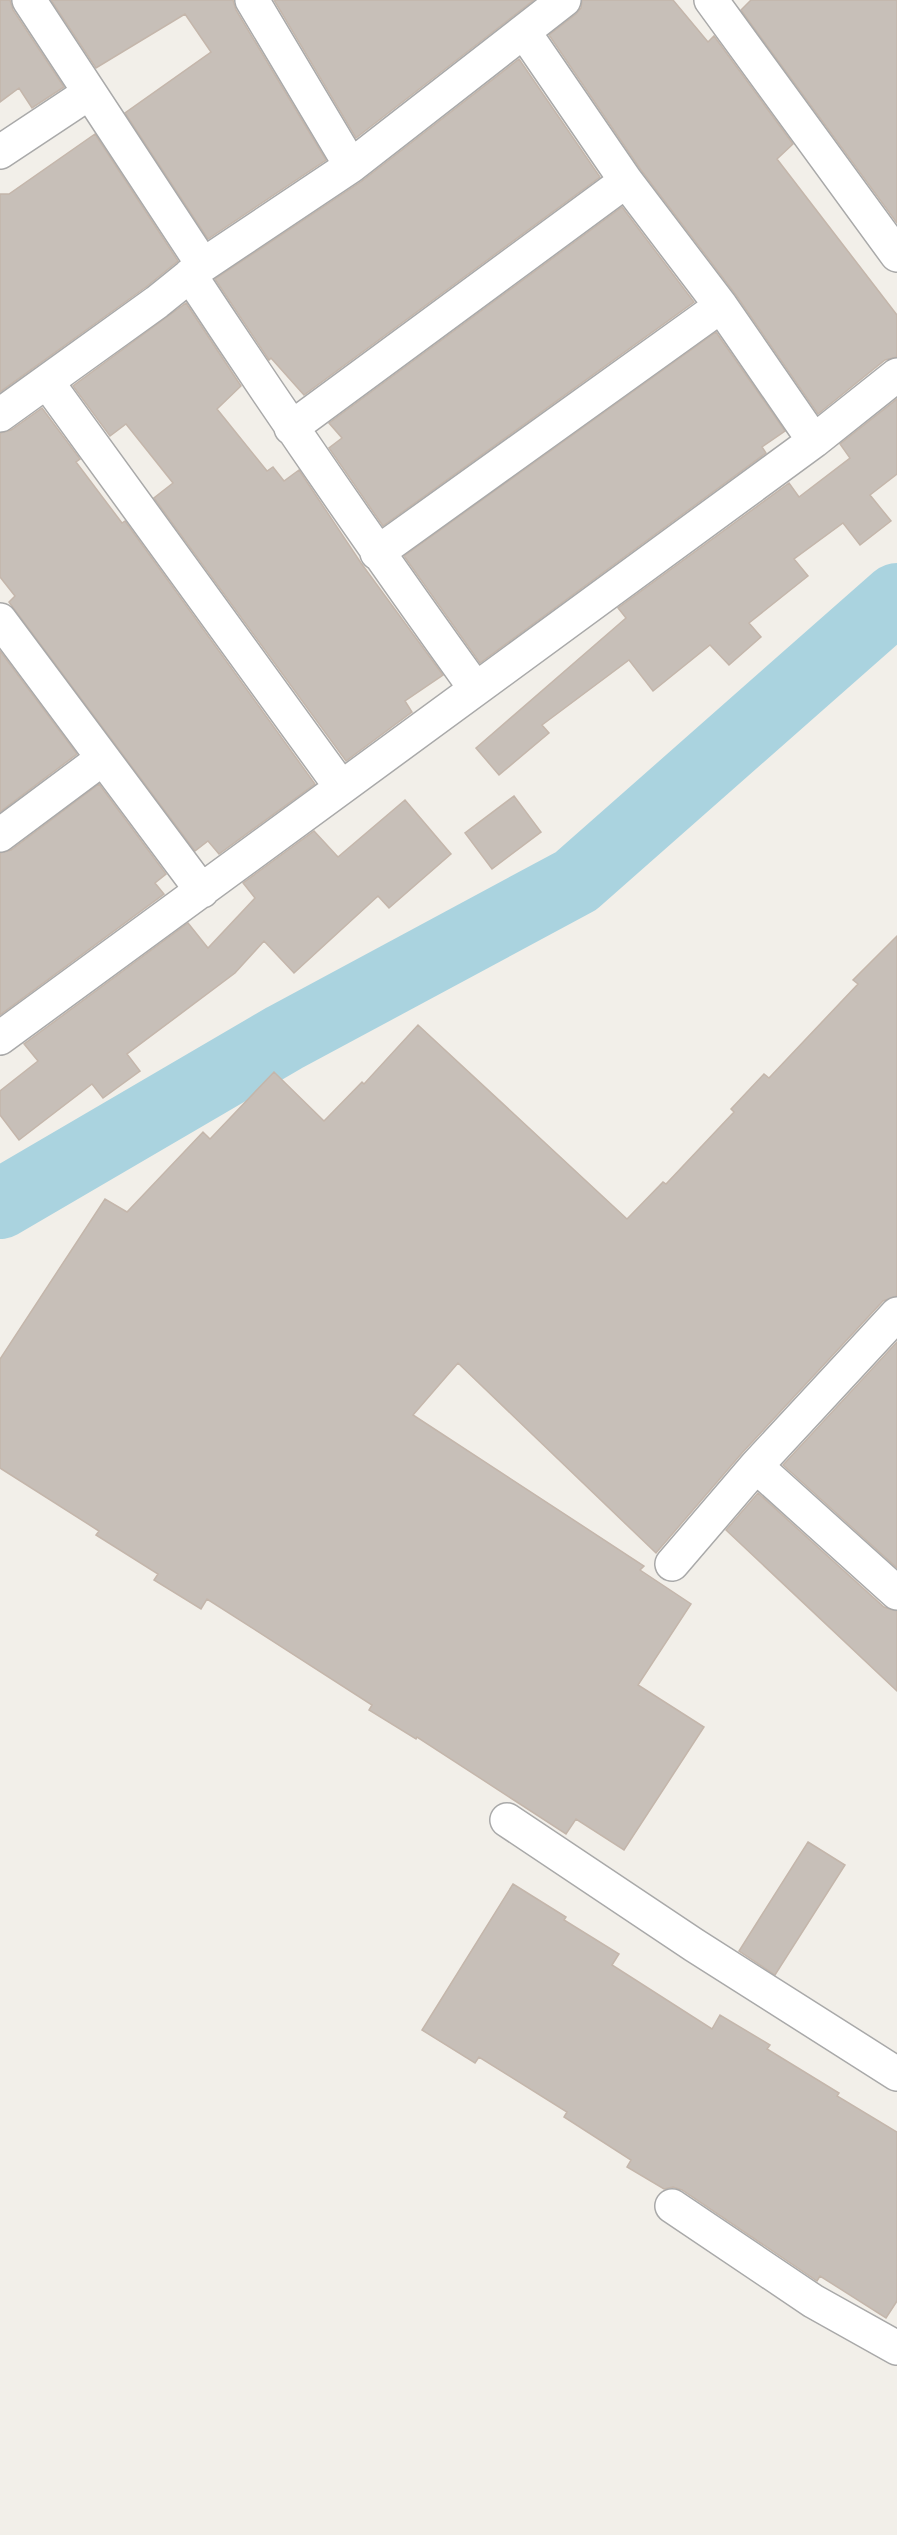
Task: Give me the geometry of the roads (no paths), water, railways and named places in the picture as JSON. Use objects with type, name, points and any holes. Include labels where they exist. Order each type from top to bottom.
[{"type":"street","points":[[28,0],[89,93],[291,428],[377,553],[475,688]]},
{"type":"street","points":[[252,0],[351,166]]},
{"type":"street","points":[[0,415],[197,270],[351,166],[564,0]]},
{"type":"street","points":[[711,0],[897,255]]},
{"type":"street","points":[[524,32],[626,181],[720,306],[814,441]]},
{"type":"street","points":[[0,152],[89,93]]},
{"type":"street","points":[[291,428],[626,181]]},
{"type":"street","points":[[377,553],[720,306]]},
{"type":"street","points":[[0,1038],[814,441],[897,375]]},
{"type":"street","points":[[47,382],[341,788]]},
{"type":"street","points":[[2,628],[202,891]]},
{"type":"street","points":[[0,835],[102,759]]},
{"type":"street","points":[[672,1564],[756,1466],[897,1314]]},
{"type":"street","points":[[756,1466],[897,1593]]},
{"type":"street","points":[[507,1820],[694,1945],[897,2073]]},
{"type":"street","points":[[672,2206],[813,2301],[897,2348]]},
{"type":"waterway","points":[[0,1204],[284,1038],[576,881],[897,598]]}]
